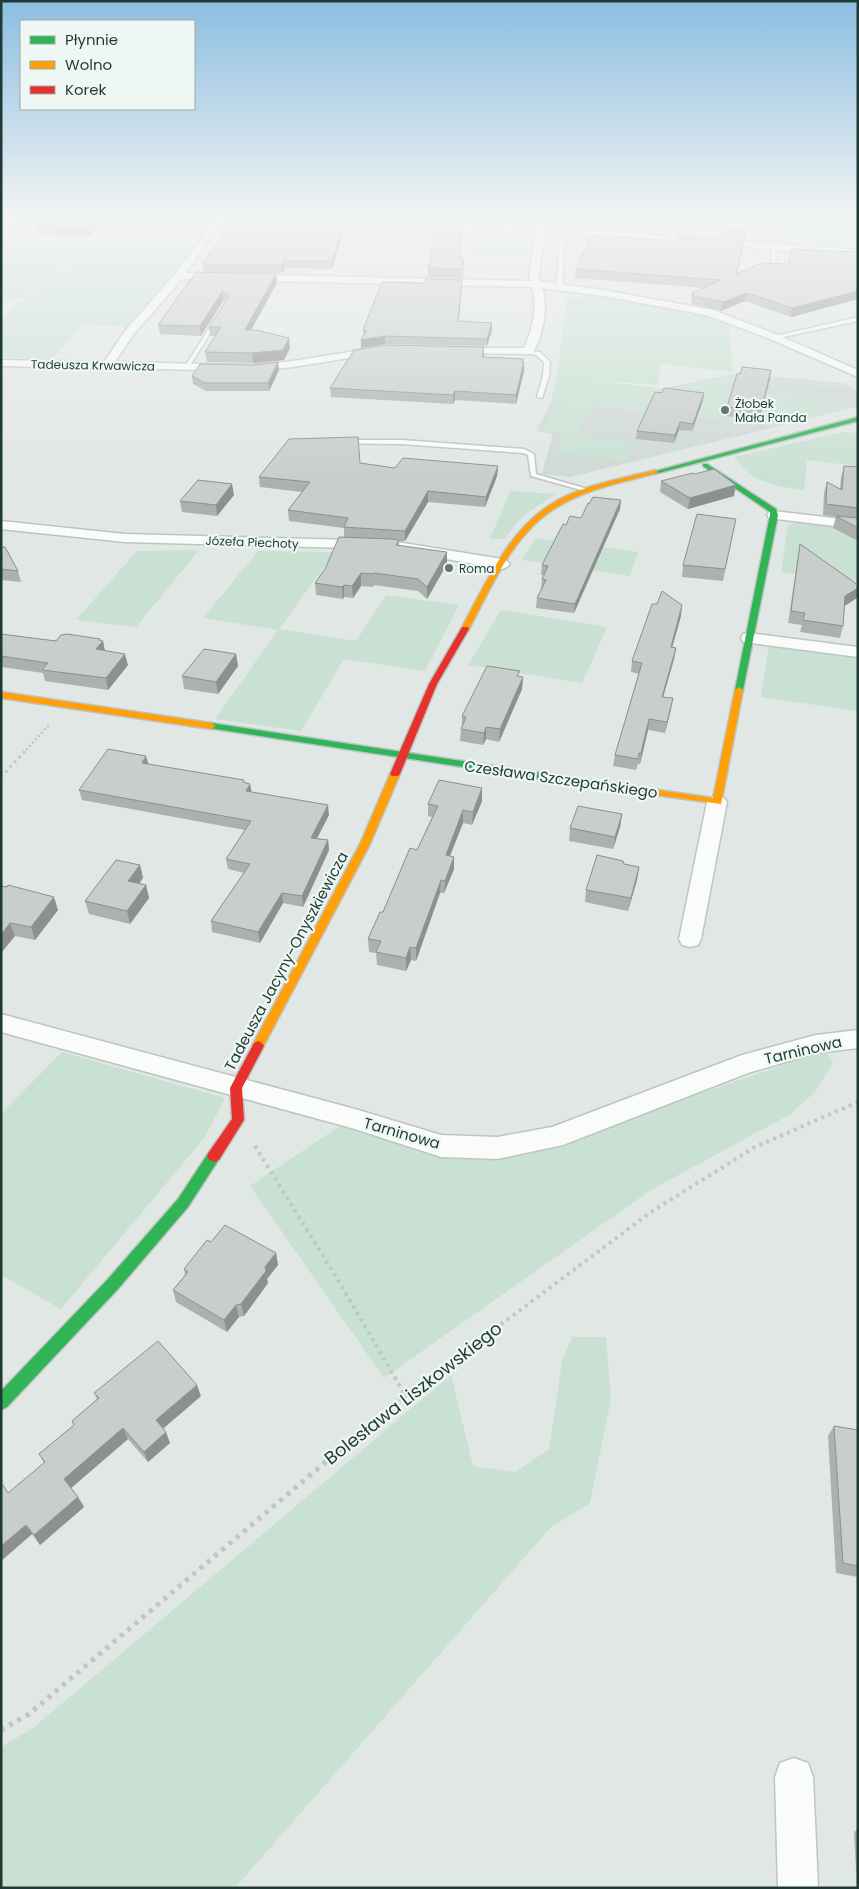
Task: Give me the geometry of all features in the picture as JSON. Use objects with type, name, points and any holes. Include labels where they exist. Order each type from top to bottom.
[{"type":"street","points":[[107,365],[139,320],[152,305]]},
{"type":"street","points":[[440,350],[528,352],[534,343],[539,305]]},
{"type":"street","points":[[674,305],[709,312],[774,337],[858,374]]},
{"type":"street","name":"Tadeusza Krwawicza","points":[[1,363],[253,368],[394,349]]},
{"type":"street","name":"Tadeusza Jacyny-Onyszkiewicza","points":[[238,1120],[236,1088],[365,844],[433,684],[502,564],[525,530],[543,512],[564,500],[588,490],[858,419]]},
{"type":"street","points":[[690,939],[774,515],[773,511],[697,460]]},
{"type":"street","points":[[774,515],[858,525]]},
{"type":"street","name":"Józefa Piechoty","points":[[1,525],[125,538],[390,545],[502,564]]},
{"type":"street","points":[[749,638],[858,652]]},
{"type":"street","points":[[1,695],[404,756]]},
{"type":"street","name":"Czesława Szczepańskiego","points":[[404,756],[717,802]]},
{"type":"street","name":"Tarninowa","points":[[1,1023],[355,1119],[441,1146],[497,1148],[554,1137],[742,1065],[816,1044],[858,1039]]},
{"type":"street","points":[[1,1402],[113,1284],[183,1203],[238,1120]]},
{"type":"street","points":[[794,1777],[798,1888]]},
{"type":"lane","points":[[186,367],[220,312]]},
{"type":"lane","points":[[774,337],[858,319]]},
{"type":"lane","points":[[528,352],[538,353],[547,362],[546,376],[540,397]]},
{"type":"lane","points":[[300,442],[402,442],[524,451],[530,454],[533,475],[588,490]]},
{"type":"path","points":[[817,391],[832,392],[850,388]]},
{"type":"path","points":[[1,777],[68,705]]},
{"type":"path","name":"Bolesława Liszkowskiego","points":[[1,1730],[29,1714],[405,1395],[651,1212],[755,1147],[858,1102]]},
{"type":"path","points":[[238,1120],[338,1280],[405,1395]]},
{"type":"shaded area","points":[[739,373],[844,383],[858,390],[858,407],[848,409],[664,388]]},
{"type":"shaded area","points":[[551,401],[779,426],[570,477],[542,474],[553,434],[537,431]]},
{"type":"green space","points":[[19,305],[148,305],[130,327],[83,325],[52,359],[1,357],[1,320]]},
{"type":"green space","points":[[566,305],[666,305],[693,311],[728,323],[733,372],[661,364],[657,385],[588,380],[848,409],[779,426],[551,401],[557,377]]},
{"type":"green space","points":[[732,375],[728,389],[819,399],[818,404],[695,391],[689,385]]},
{"type":"green space","points":[[556,403],[591,406],[577,435],[541,431]]},
{"type":"green space","points":[[843,432],[858,433],[858,466],[807,460],[804,490],[765,482],[749,473],[734,457]]},
{"type":"green space","points":[[565,435],[636,444],[629,460],[557,452]]},
{"type":"green space","points":[[510,491],[556,494],[523,516],[504,539],[490,539]]},
{"type":"green space","points":[[797,522],[858,529],[858,581],[781,572],[788,526]]},
{"type":"green space","points":[[536,538],[638,552],[630,576],[522,560]]},
{"type":"green space","points":[[199,550],[136,627],[76,620],[137,551]]},
{"type":"green space","points":[[258,551],[335,552],[279,629],[356,641],[386,595],[459,605],[425,671],[344,659],[301,731],[215,719],[278,630],[203,618]]},
{"type":"green space","points":[[501,610],[607,627],[582,683],[468,665]]},
{"type":"green space","points":[[769,644],[858,657],[858,711],[761,697]]},
{"type":"green space","points":[[825,1051],[833,1063],[815,1092],[789,1115],[651,1190],[384,1378],[250,1186],[343,1124],[441,1151],[497,1160],[556,1143]]},
{"type":"green space","points":[[62,1052],[225,1098],[205,1137],[61,1309],[1,1275],[1,1114]]},
{"type":"green space","points":[[572,1337],[606,1337],[611,1399],[590,1503],[551,1527],[235,1888],[1,1888],[1,1747],[33,1728],[451,1375],[473,1466],[516,1472],[549,1449],[562,1362]]},
{"type":"building","points":[[172,305],[213,305],[200,326],[158,325]]},
{"type":"building","points":[[223,305],[259,305],[245,330],[256,330],[289,338],[283,350],[252,353],[205,352],[221,327],[209,327]]},
{"type":"building","points":[[373,305],[460,305],[458,321],[492,323],[487,339],[385,336],[361,340],[367,330],[363,330]]},
{"type":"building","points":[[783,305],[803,305],[792,308]]},
{"type":"building","points":[[385,345],[484,347],[482,357],[523,359],[522,362],[524,362],[516,395],[455,391],[453,395],[330,388],[354,350]]},
{"type":"building","points":[[278,362],[268,383],[205,383],[192,376],[200,364],[252,365]]},
{"type":"building","points":[[742,367],[771,370],[761,411],[727,407],[737,374],[740,374]]},
{"type":"building","points":[[664,388],[704,393],[693,424],[680,422],[675,435],[637,431],[655,392],[662,393]]},
{"type":"building","points":[[358,437],[360,463],[395,468],[403,458],[498,466],[486,497],[428,491],[405,531],[344,527],[348,518],[288,510],[310,482],[259,477],[289,439]]},
{"type":"building","points":[[844,466],[858,467],[858,508],[826,504],[827,482],[842,490]]},
{"type":"building","points":[[714,469],[736,485],[690,498],[661,481],[693,473]]},
{"type":"building","points":[[198,480],[232,484],[216,505],[180,501]]},
{"type":"building","points":[[593,497],[621,500],[575,604],[537,598],[546,580],[542,579],[548,566],[542,565],[563,524],[566,525],[570,516],[581,518]]},
{"type":"building","points":[[697,514],[736,519],[725,569],[683,565]]},
{"type":"building","points":[[836,516],[858,518],[858,528]]},
{"type":"building","points":[[339,537],[399,540],[396,545],[447,552],[427,587],[418,579],[374,573],[361,573],[352,586],[344,585],[342,587],[315,583],[325,569]]},
{"type":"building","points":[[800,544],[858,585],[858,588],[845,596],[843,626],[803,620],[805,613],[791,611]]},
{"type":"building","points":[[1,547],[5,547],[18,571],[1,569]]},
{"type":"building","points":[[662,591],[682,605],[671,647],[676,648],[662,697],[673,698],[667,722],[649,719],[638,759],[615,755],[642,663],[632,661],[652,604],[657,604]]},
{"type":"building","points":[[1,634],[56,641],[61,635],[67,634],[100,639],[103,641],[96,649],[125,654],[106,678],[42,670],[48,663],[1,656]]},
{"type":"building","points":[[204,649],[236,654],[216,682],[182,676]]},
{"type":"building","points":[[487,666],[520,671],[517,676],[523,677],[500,729],[486,727],[484,733],[461,729],[466,717],[462,716]]},
{"type":"building","points":[[108,749],[146,756],[142,763],[244,780],[243,782],[250,784],[246,791],[328,805],[311,838],[328,840],[302,896],[282,893],[258,932],[211,921],[250,864],[226,859],[251,821],[79,790]]},
{"type":"building","points":[[439,780],[482,788],[473,812],[463,810],[446,855],[454,857],[445,881],[441,880],[416,948],[410,947],[406,958],[376,952],[381,941],[368,939],[380,912],[383,912],[410,848],[417,850],[438,806],[428,804]]},
{"type":"building","points":[[578,806],[622,814],[615,837],[570,828]]},
{"type":"building","points":[[597,855],[639,867],[631,898],[586,890]]},
{"type":"building","points":[[116,860],[140,865],[128,881],[146,885],[127,911],[85,901]]},
{"type":"building","points":[[8,885],[54,897],[31,927],[10,923],[1,935],[1,886],[7,887]]},
{"type":"building","points":[[225,1225],[276,1253],[265,1267],[266,1271],[241,1304],[236,1305],[224,1320],[173,1290],[188,1272],[184,1269],[207,1240],[211,1242]]},
{"type":"building","points":[[158,1341],[197,1385],[156,1420],[166,1432],[144,1452],[123,1428],[64,1479],[78,1497],[34,1535],[26,1525],[1,1546],[1,1486],[3,1485],[8,1493],[45,1462],[39,1454],[74,1425],[72,1421],[99,1398],[94,1393]]},
{"type":"building","points":[[834,1426],[858,1430],[858,1566],[843,1563]]},
{"type":"traffic: fast","points":[[655,472],[858,419]]},
{"type":"traffic: fast","points":[[705,465],[773,511],[774,515],[739,690]]},
{"type":"traffic: fast","points":[[211,726],[568,780]]},
{"type":"traffic: fast","points":[[1,1402],[113,1284],[183,1203],[214,1156]]},
{"type":"traffic: slow","points":[[465,629],[510,550],[532,522],[544,512],[569,497],[655,472]]},
{"type":"traffic: slow","points":[[568,780],[717,802],[739,690]]},
{"type":"traffic: slow","points":[[1,695],[211,726]]},
{"type":"traffic: slow","points":[[258,1046],[365,844],[395,774]]},
{"type":"traffic: jam","points":[[395,774],[433,684],[465,629]]},
{"type":"traffic: jam","points":[[214,1156],[238,1120],[236,1088],[258,1046]]},
{"type":"place","name":"Żłobek Mała Panda","points":[[725,410]]},
{"type":"place","name":"Roma","points":[[449,568]]}]
